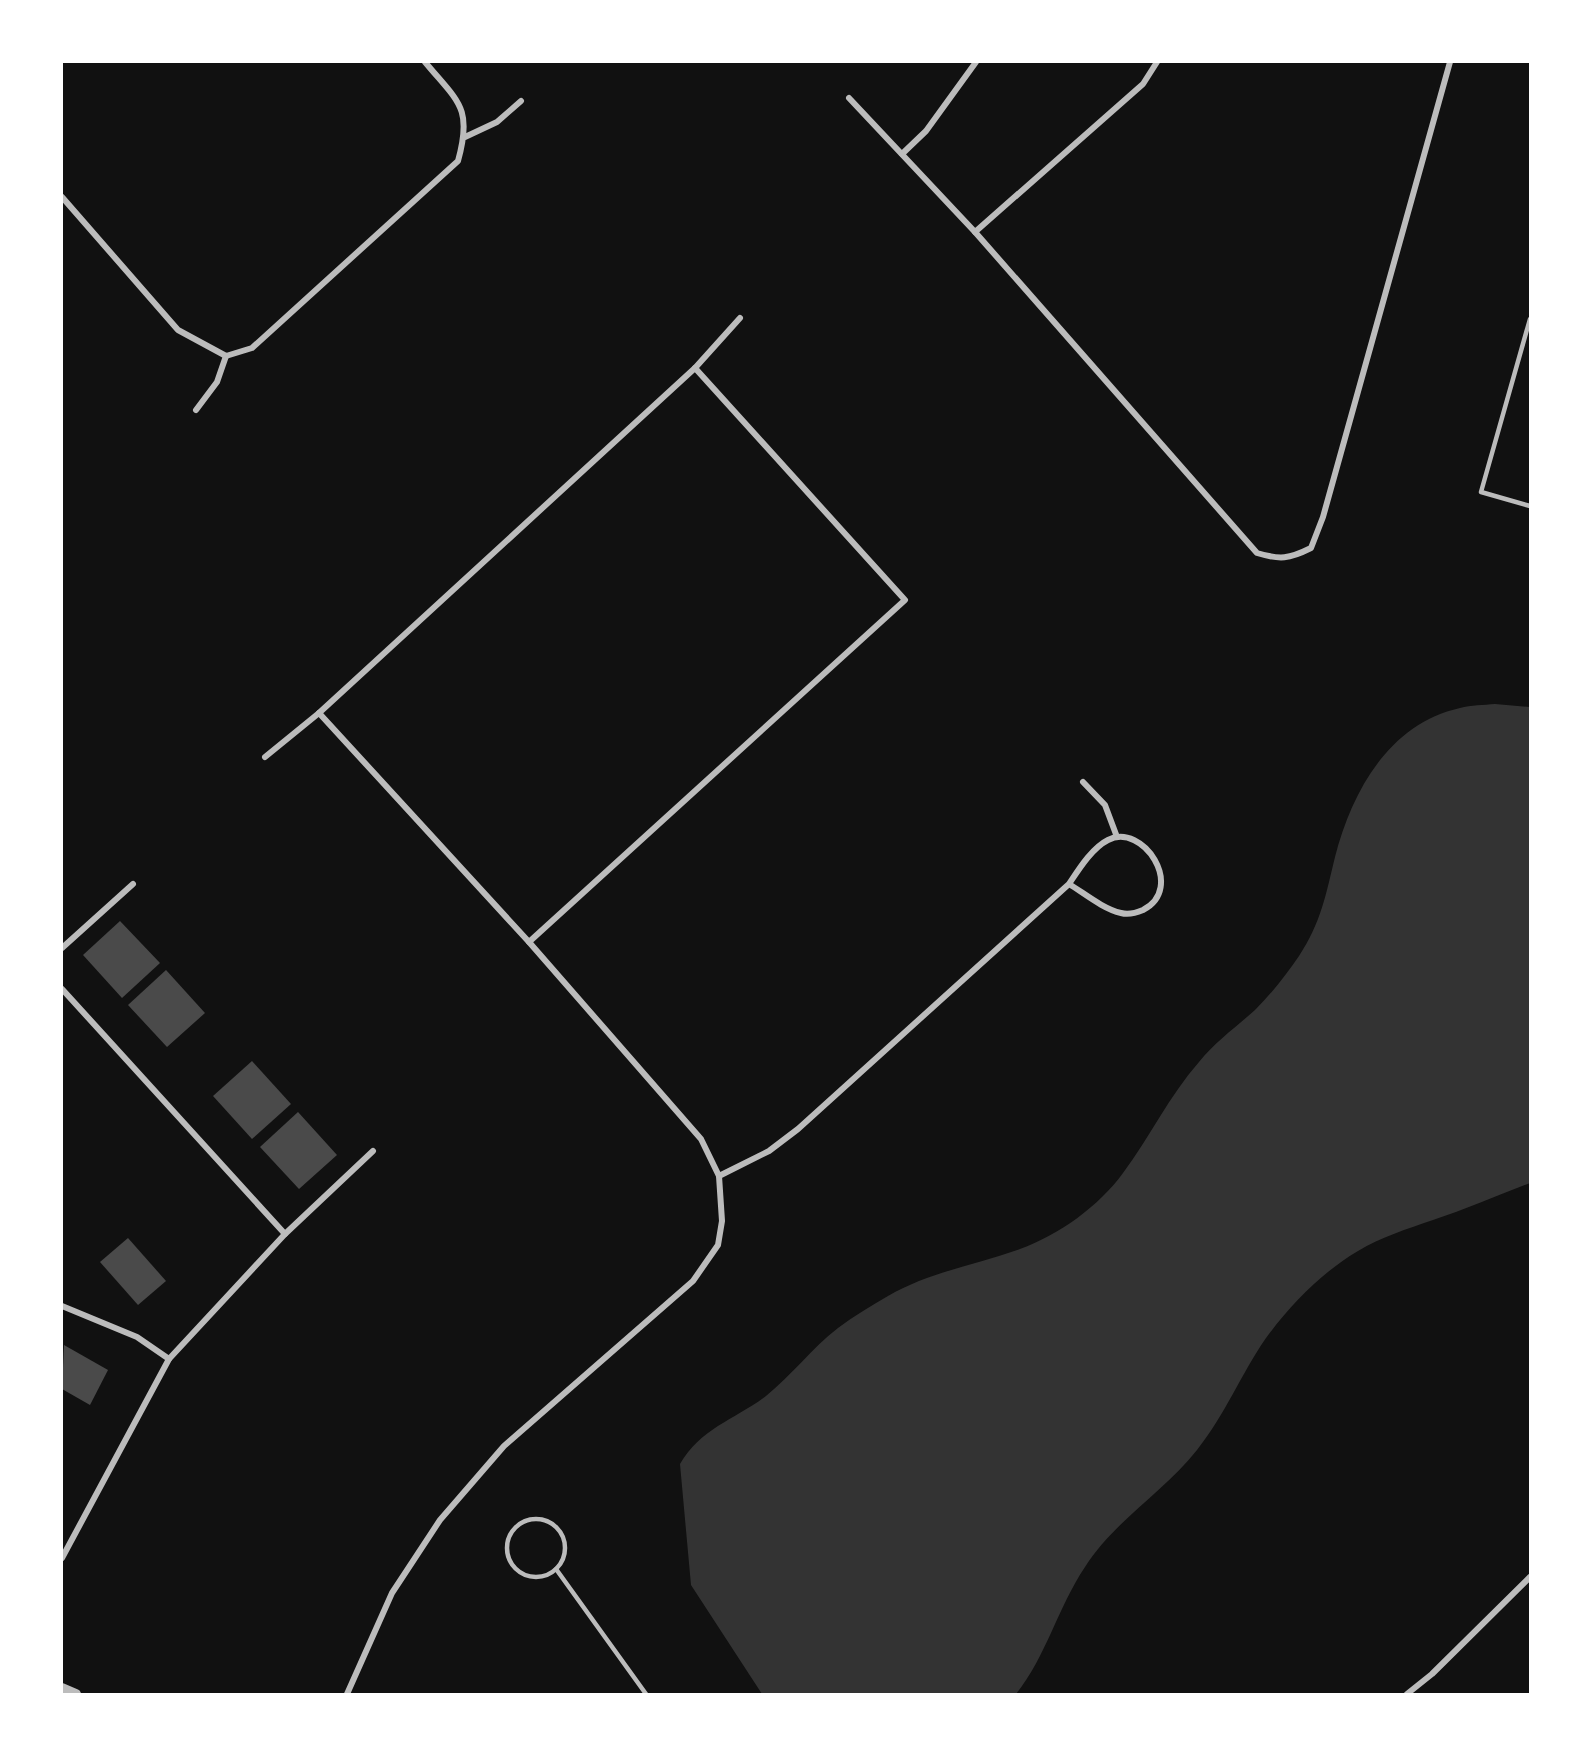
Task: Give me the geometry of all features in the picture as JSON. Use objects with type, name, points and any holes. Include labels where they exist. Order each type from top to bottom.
[{"type":"street","points":[[62,197],[178,330],[226,356],[252,348],[458,161],[465,137],[463,108],[425,62]]},
{"type":"street","points":[[902,154],[926,131],[976,62]]},
{"type":"street","points":[[975,232],[1143,84],[1157,62]]},
{"type":"street","points":[[849,98],[975,232],[1257,553],[1277,559],[1295,556],[1311,548],[1323,517],[1450,62]]},
{"type":"street","points":[[465,137],[497,122],[521,101]]},
{"type":"street","points":[[265,757],[320,713],[695,368],[740,318]]},
{"type":"street","points":[[196,410],[217,382],[226,356]]},
{"type":"street","points":[[529,942],[905,600],[695,368]]},
{"type":"street","points":[[320,713],[529,942],[701,1139],[719,1176],[722,1221],[718,1245],[693,1281],[504,1446],[440,1520],[392,1593],[347,1695]]},
{"type":"street","points":[[1083,782],[1105,805],[1118,837]]},
{"type":"street","points":[[719,1176],[769,1151],[798,1129],[1069,884],[1100,846],[1118,837],[1132,839],[1154,858],[1159,868],[1160,890],[1149,906],[1130,914],[1120,913],[1069,884]]},
{"type":"street","points":[[62,948],[133,884]]},
{"type":"street","points":[[62,989],[285,1234]]},
{"type":"street","points":[[62,1558],[169,1359],[285,1234],[373,1151]]},
{"type":"street","points":[[62,1306],[137,1337],[169,1359]]},
{"type":"street","points":[[1407,1695],[1432,1674],[1530,1577]]},
{"type":"street","points":[[62,1688],[76,1695]]},
{"type":"lane","points":[[1530,319],[1481,492],[1530,506]]},
{"type":"lane","points":[[539,1519],[551,1523],[561,1532],[564,1551],[556,1569],[540,1577],[523,1574],[513,1565],[508,1553],[508,1540],[515,1528],[525,1521],[539,1519]]},
{"type":"lane","points":[[556,1569],[646,1695]]},
{"type":"shaded area","points":[[1495,704],[1530,707],[1530,1183],[1376,1242],[1344,1260],[1308,1290],[1266,1338],[1216,1423],[1197,1450],[1097,1550],[1076,1582],[1036,1664],[1016,1694],[762,1694],[691,1585],[680,1464],[688,1452],[708,1433],[766,1396],[829,1336],[869,1307],[920,1281],[1035,1243],[1063,1228],[1102,1197],[1133,1159],[1188,1075],[1212,1048],[1261,1004],[1299,956],[1318,920],[1342,832],[1363,785],[1377,764],[1413,729],[1435,716],[1464,707]]},
{"type":"building","points":[[120,921],[160,963],[122,998],[83,955]]},
{"type":"building","points":[[166,970],[205,1013],[167,1047],[128,1005]]},
{"type":"building","points":[[252,1061],[291,1104],[252,1139],[213,1096]]},
{"type":"building","points":[[298,1112],[337,1155],[299,1189],[260,1147]]},
{"type":"building","points":[[128,1238],[166,1281],[138,1305],[100,1262]]},
{"type":"building","points":[[64,1345],[108,1370],[90,1405],[62,1389]]}]
